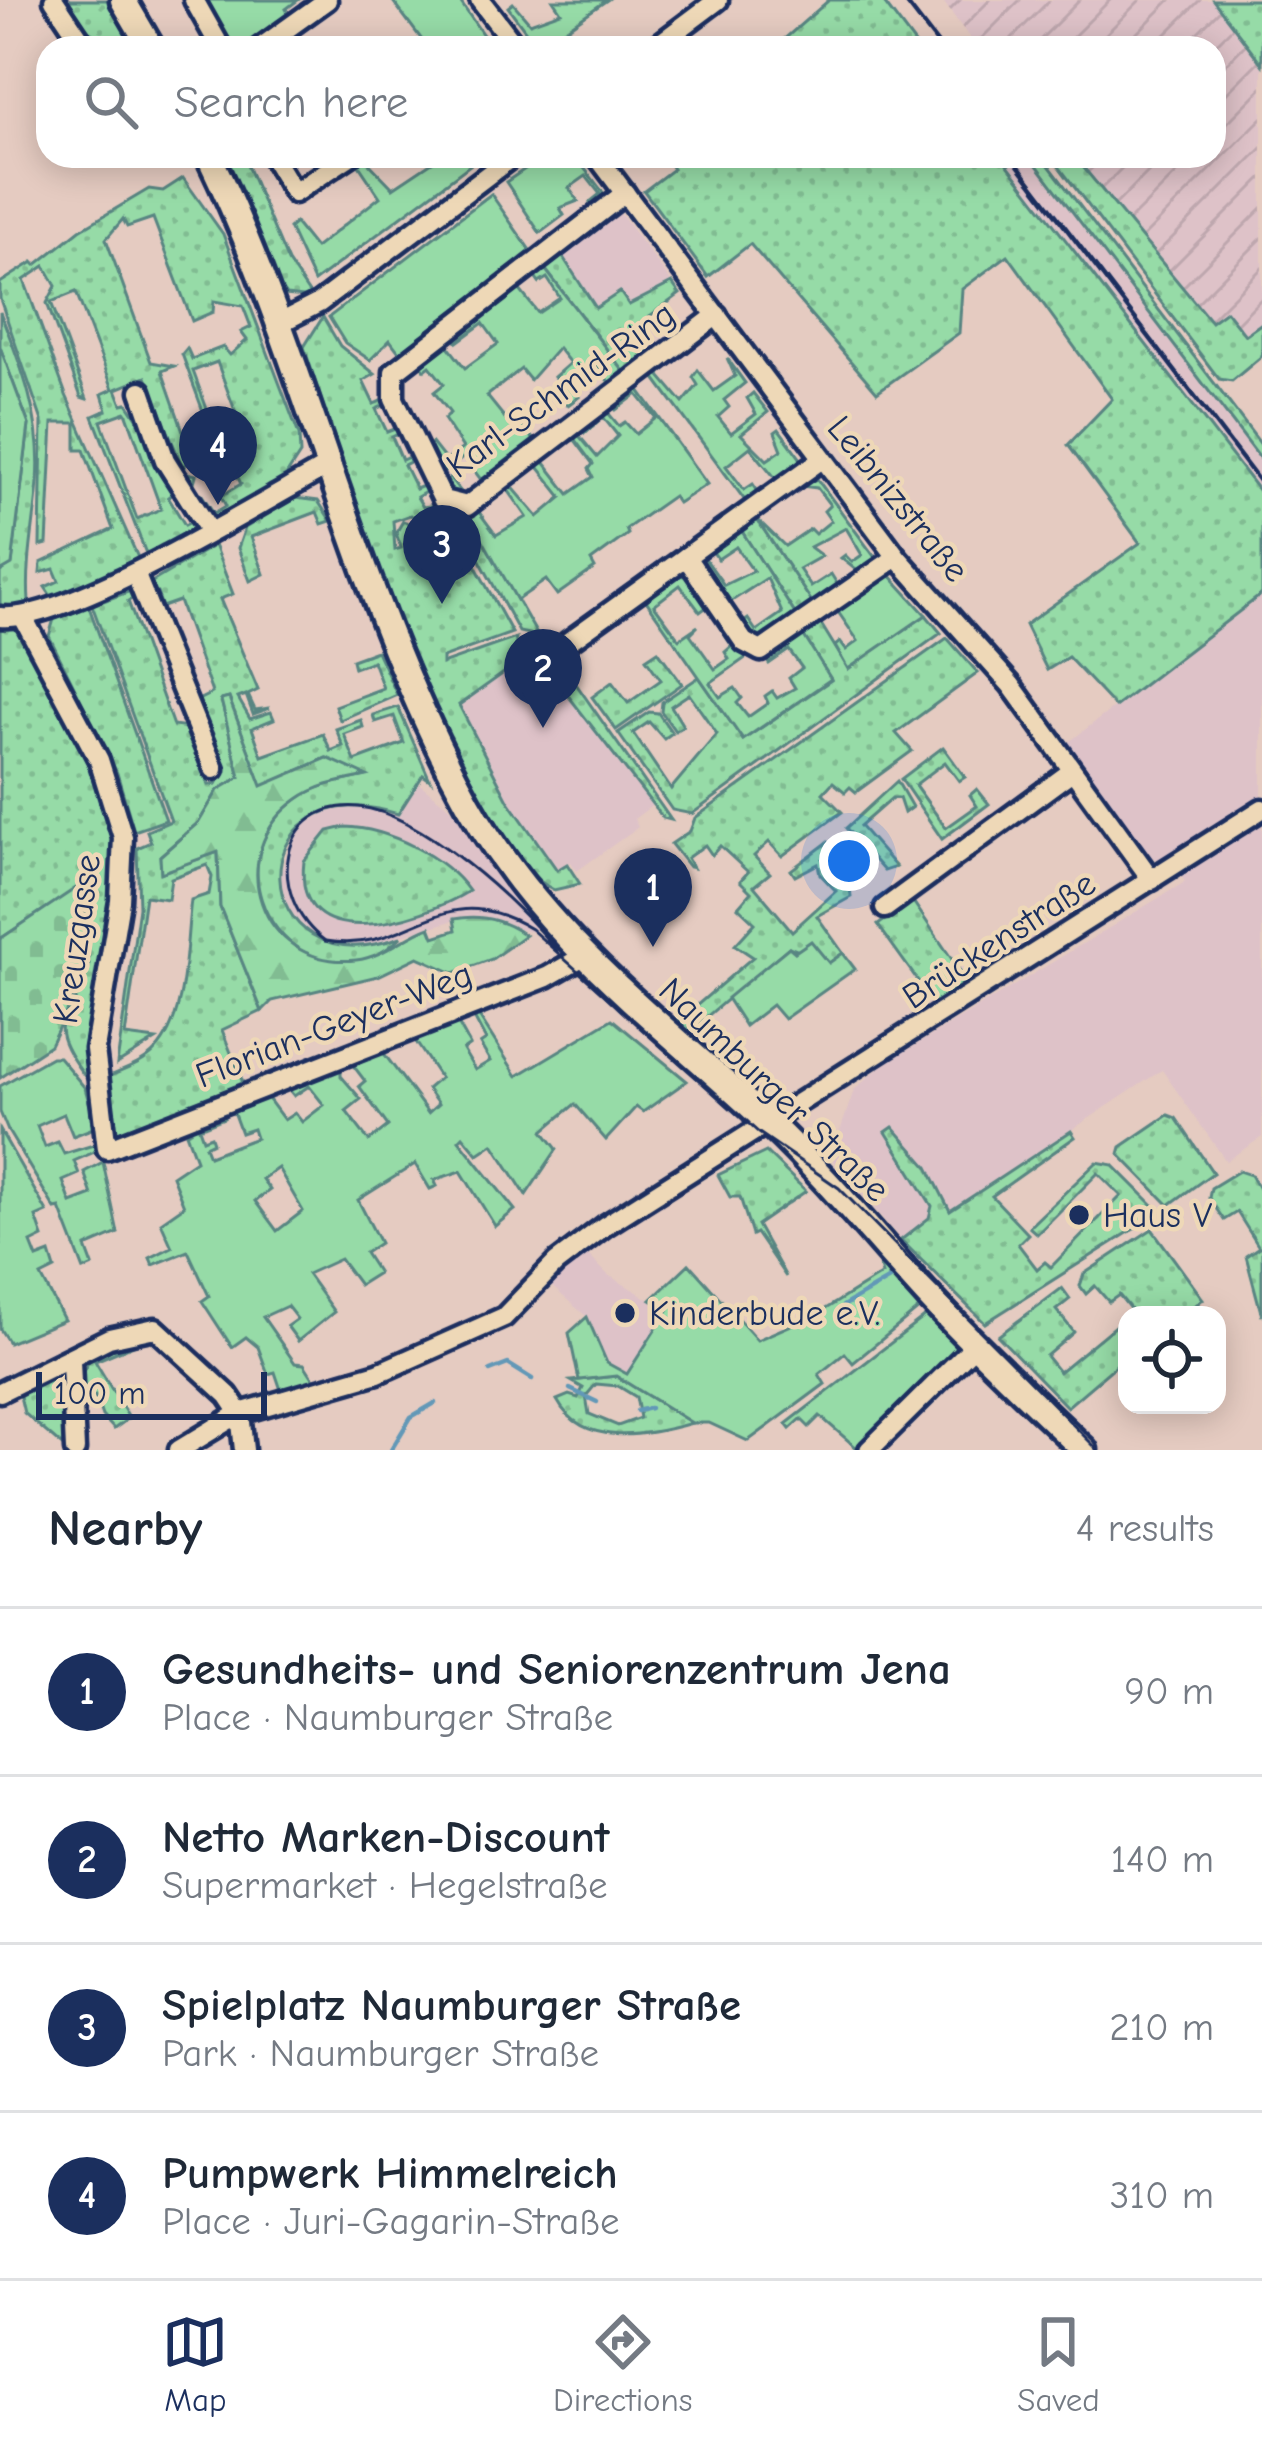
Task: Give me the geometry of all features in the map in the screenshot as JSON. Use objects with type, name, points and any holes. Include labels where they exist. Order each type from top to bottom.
[{"type":"main road","points":[[123,0],[144,36]]},
{"type":"main road","name":"Naumburger Straße","points":[[214,168],[445,759],[521,884],[582,957],[771,1126],[975,1345],[1084,1450]]},
{"type":"street","points":[[54,0],[78,36]]},
{"type":"street","points":[[194,0],[214,36]]},
{"type":"street","points":[[277,36],[327,0]]},
{"type":"street","points":[[670,36],[718,0]]},
{"type":"street","points":[[486,2],[509,36]]},
{"type":"street","points":[[279,168],[294,194],[335,168]]},
{"type":"street","points":[[276,325],[319,303],[497,168]]},
{"type":"street","name":"Leibnizstraße","points":[[606,168],[897,557],[1011,685],[1152,880]]},
{"type":"street","name":"Karl-Schmid-Ring","points":[[625,194],[394,372],[394,399],[443,500],[466,506],[716,315]]},
{"type":"street","points":[[141,391],[165,460],[209,530]]},
{"type":"street","points":[[568,641],[822,459]]},
{"type":"street","points":[[0,617],[23,617],[135,573],[330,466]]},
{"type":"street","points":[[686,557],[744,642],[761,651],[897,557]]},
{"type":"street","points":[[135,573],[214,769]]},
{"type":"street","name":"Kreuzgasse","points":[[23,617],[99,760],[123,837],[120,901],[95,1049],[107,1149]]},
{"type":"street","points":[[885,908],[1072,771]]},
{"type":"street","name":"Brückenstraße","points":[[178,1450],[240,1413],[378,1372],[505,1317],[590,1237],[771,1126],[1262,809]]},
{"type":"street","name":"Florian-Geyer-Weg","points":[[107,1149],[541,979],[582,957]]},
{"type":"street","points":[[0,1392],[71,1361],[109,1338],[155,1328],[240,1413],[244,1450]]},
{"type":"street","points":[[868,1450],[975,1345]]},
{"type":"street","points":[[71,1361],[75,1450]]},
{"type":"shaded area","points":[[942,0],[1262,0],[1262,356],[1232,381],[1223,379],[1066,168],[1226,168],[1226,36],[968,36]]},
{"type":"shaded area","points":[[1010,168],[1039,168],[1262,461],[1262,495]]},
{"type":"shaded area","points":[[619,212],[672,283],[628,305],[619,292],[596,308],[559,251]]},
{"type":"shaded area","points":[[1262,594],[1262,1137],[1226,1161],[1162,1070],[903,1242],[831,1158],[854,1090],[881,1066],[1185,882],[1172,859],[1155,859],[1141,851],[1065,745]]},
{"type":"shaded area","points":[[536,653],[654,804],[634,819],[638,827],[577,871],[571,862],[558,871],[508,800],[459,705]]},
{"type":"shaded area","points":[[416,781],[460,816],[539,925],[531,932],[466,917],[351,950],[318,941],[295,919],[286,905],[280,874],[296,830],[332,806],[364,804],[398,814]]},
{"type":"shaded area","name":"Kinderbude e.V.","points":[[586,1253],[608,1275],[668,1310],[627,1374],[607,1363],[587,1317],[549,1284]]},
{"type":"green space","points":[[70,0],[110,0],[132,36],[94,36],[69,9]]},
{"type":"green space","points":[[201,0],[298,0],[286,9],[293,22],[272,36],[221,36]]},
{"type":"green space","points":[[392,0],[459,0],[484,36],[419,36]]},
{"type":"green space","points":[[553,0],[607,0],[555,36],[529,36],[508,7],[513,3],[530,23],[561,12]]},
{"type":"green space","points":[[829,0],[882,0],[909,36],[788,36]]},
{"type":"green space","points":[[1213,0],[1262,0],[1262,64]]},
{"type":"green space","points":[[223,168],[248,168],[288,262],[312,298],[286,295],[271,276]]},
{"type":"green space","points":[[361,168],[374,168],[393,188],[423,168],[466,168],[314,282],[289,228],[295,223],[315,248],[380,197]]},
{"type":"green space","points":[[526,168],[584,168],[605,195],[595,209],[590,202],[600,194],[586,176],[569,188],[578,201],[560,208],[564,215],[540,233],[506,182]]},
{"type":"green space","points":[[1010,168],[1262,495],[1262,594],[1115,707],[1068,657],[1047,670],[1025,625],[1140,543],[1068,445],[1112,399],[1008,255],[962,289],[959,333],[877,392],[750,244],[708,277],[644,191],[673,169]]},
{"type":"green space","points":[[1039,168],[1051,168],[1262,446],[1262,461]]},
{"type":"green space","points":[[1060,168],[1084,168],[1211,322],[1226,311],[1245,335],[1262,323],[1262,356],[1232,381],[1219,379]]},
{"type":"green space","points":[[183,178],[223,234],[299,435],[300,454],[289,478],[216,521],[209,519],[200,505],[202,495],[214,513],[226,506],[221,496],[241,484],[233,467],[253,459],[217,362],[193,371],[221,447],[217,449],[182,354],[187,348],[192,359],[223,347],[230,355],[247,340],[241,332],[251,327],[243,306],[214,301],[213,312],[192,321],[153,218],[127,227],[123,219],[106,239],[151,362],[174,366],[162,371],[189,448],[184,471],[146,377],[116,389],[122,404],[127,403],[143,427],[148,425],[179,489],[168,497],[185,525],[196,519],[198,526],[151,558],[145,551],[93,416],[107,410],[102,394],[113,389],[76,292],[51,302],[87,399],[81,397],[47,303],[56,286],[45,266],[24,280],[66,395],[139,560],[136,566],[109,571],[110,577],[51,596],[45,587],[59,581],[54,569],[40,573],[41,563],[113,529],[84,450],[76,450],[76,423],[53,423],[47,544],[40,546],[42,421],[0,299],[0,283],[33,262],[36,265],[80,230],[149,189],[163,191]],"holes":[[[126,412],[161,509],[137,519],[101,421]]]},
{"type":"green space","points":[[491,194],[534,256],[402,356],[390,340],[370,360],[345,343],[329,317]]},
{"type":"green space","points":[[559,251],[596,308],[620,292],[629,305],[672,283],[680,294],[621,337],[645,347],[654,357],[628,377],[542,265]]},
{"type":"green space","points":[[542,265],[628,377],[587,407],[583,403],[609,382],[596,365],[570,384],[579,397],[568,405],[554,388],[559,383],[554,377],[570,363],[558,348],[530,380],[521,369],[487,396],[512,427],[519,422],[534,440],[546,432],[550,437],[474,495],[452,498],[441,484],[450,478],[464,496],[482,481],[464,457],[438,477],[424,449],[432,443],[446,461],[463,448],[444,419],[450,413],[434,392],[444,384],[430,366],[425,370],[419,362],[445,342],[465,368],[498,344],[483,323],[457,342],[453,336],[516,285],[538,313],[560,298],[547,278],[539,283],[532,273]]},
{"type":"green space","points":[[0,312],[29,395],[39,459],[29,602],[0,612],[0,572],[12,564],[29,425],[0,347]]},
{"type":"green space","points":[[323,317],[340,346],[375,374],[363,381],[374,404],[387,398],[389,403],[376,409],[387,432],[400,427],[402,432],[392,437],[402,460],[413,455],[416,459],[404,465],[416,489],[428,484],[429,490],[417,497],[423,507],[437,505],[423,512],[427,521],[410,515],[393,521],[395,550],[401,548],[396,533],[403,521],[429,532],[429,540],[450,519],[512,633],[442,658],[442,664],[516,638],[515,665],[459,705],[508,800],[557,870],[567,864],[580,884],[554,890],[520,861],[484,810],[416,671],[318,408],[323,405],[304,347]]},
{"type":"green space","points":[[0,347],[29,425],[12,565],[0,572]]},
{"type":"green space","points":[[727,358],[745,383],[724,400],[729,407],[718,417],[731,433],[756,414],[747,398],[753,393],[768,412],[741,434],[767,460],[782,450],[775,432],[779,429],[801,459],[777,480],[750,447],[726,466],[744,490],[753,484],[759,493],[746,502],[652,374],[663,366],[660,376],[683,403],[698,385],[693,377],[698,370],[714,391],[735,376]]},
{"type":"green space","points":[[636,386],[707,484],[678,503],[673,496],[626,529],[628,534],[591,561],[595,568],[557,595],[546,580],[517,600],[468,514],[476,508],[496,535],[527,517],[508,490],[500,492],[509,483],[538,517],[562,497],[535,463],[541,458],[569,494],[593,477],[589,469],[593,464],[575,440],[562,443],[576,432],[597,457],[618,436],[603,417],[585,433],[581,428],[605,409],[619,426],[625,422],[636,434],[656,418],[637,394],[616,410],[612,405]]},
{"type":"green space","points":[[817,479],[877,560],[861,574],[841,558],[845,555],[852,562],[862,555],[846,528],[810,547],[822,556],[799,569],[811,587],[831,574],[841,590],[816,608],[756,518],[785,546],[810,529],[815,534],[831,521],[824,511],[830,505],[817,488],[801,486]]},
{"type":"green space","points":[[295,498],[318,501],[331,521],[322,524],[317,512],[251,537],[264,574],[250,581],[238,548],[245,528]]},
{"type":"green space","points":[[468,514],[538,636],[519,632],[459,522]]},
{"type":"green space","points":[[756,518],[816,608],[799,620],[741,530]]},
{"type":"green space","points":[[741,530],[799,620],[765,641],[754,640],[741,624],[748,619],[756,631],[782,613],[767,578],[727,604],[704,571],[704,557],[724,585],[753,571],[736,547],[718,559],[712,551]]},
{"type":"green space","points":[[214,545],[233,594],[220,599],[258,690],[248,695],[255,710],[270,708],[253,714],[246,695],[238,698],[250,719],[271,712],[274,719],[252,728],[262,756],[323,734],[331,751],[343,746],[336,729],[361,720],[363,727],[344,734],[355,761],[404,743],[394,716],[375,722],[373,715],[398,707],[430,780],[423,775],[398,814],[345,808],[308,820],[286,846],[280,878],[289,910],[312,935],[349,946],[401,937],[367,959],[333,963],[302,951],[277,929],[261,899],[257,866],[268,831],[296,800],[329,784],[365,776],[326,758],[262,787],[229,698],[221,700],[240,777],[218,790],[199,822],[160,856],[161,872],[218,852],[220,907],[262,1011],[222,1030],[245,1088],[120,1136],[112,1127],[105,1078],[145,1059],[166,1035],[180,999],[191,900],[209,894],[212,877],[207,865],[171,878],[168,899],[145,896],[125,1036],[156,1040],[117,1064],[139,907],[137,848],[151,842],[147,831],[171,821],[92,605],[136,589],[141,595],[128,601],[173,726],[189,728],[209,785],[216,784],[225,767],[214,761],[201,712],[188,705],[212,693],[179,601],[162,607],[157,593],[150,595],[150,583]]},
{"type":"green space","points":[[888,573],[926,615],[848,669],[835,646],[840,642],[846,650],[858,641],[836,609]]},
{"type":"green space","points":[[678,575],[691,577],[711,604],[700,612],[680,585],[654,605],[679,639],[698,626],[690,634],[715,669],[729,659],[725,652],[732,646],[718,625],[723,622],[747,657],[710,683],[720,697],[735,688],[742,698],[737,703],[748,717],[768,703],[765,696],[772,691],[777,698],[795,688],[789,678],[802,668],[789,650],[769,664],[765,658],[802,633],[831,679],[743,740],[645,599]]},
{"type":"green space","points":[[89,607],[166,820],[134,831],[117,773],[49,636],[54,619]]},
{"type":"green space","points":[[926,615],[941,633],[692,814],[672,810],[618,733],[649,712],[658,713],[672,733],[664,739],[649,722],[633,733],[671,789],[717,734],[689,694],[671,706],[683,726],[675,731],[661,711],[662,702],[699,677],[743,740],[831,680],[802,633],[819,621],[848,668]]},
{"type":"green space","points":[[0,623],[20,633],[40,660],[92,766],[109,818],[116,873],[114,901],[92,1014],[90,1083],[73,1059],[61,1028],[88,963],[82,885],[0,939]]},
{"type":"green space","points":[[947,638],[978,673],[896,733],[912,751],[856,792],[850,787],[845,792],[833,782],[823,793],[842,812],[782,856],[769,842],[754,856],[770,873],[754,886],[792,931],[836,891],[820,874],[818,864],[795,876],[791,870],[828,842],[834,848],[823,859],[850,887],[851,897],[817,916],[843,953],[829,963],[789,947],[685,1035],[674,1025],[753,957],[735,945],[755,923],[738,907],[751,892],[740,881],[748,872],[720,846],[712,855],[705,845],[687,858],[693,868],[689,867],[671,844],[690,831],[695,818]]},
{"type":"green space","points":[[523,645],[553,651],[671,820],[663,818],[536,654],[519,671]]},
{"type":"green space","points":[[377,651],[397,695],[340,720],[335,706],[383,688],[373,661],[354,668],[352,660]]},
{"type":"green space","points":[[658,651],[682,684],[616,730],[592,697],[612,682],[628,703],[661,680],[646,659]]},
{"type":"green space","points":[[229,698],[262,786],[327,758],[367,776],[322,786],[298,799],[274,822],[261,848],[257,876],[262,903],[275,927],[295,947],[323,958],[356,960],[430,927],[434,937],[456,930],[454,919],[473,917],[509,925],[525,935],[492,959],[454,973],[418,957],[378,976],[272,1001],[262,1011],[220,907],[218,852],[161,873],[160,856],[199,822],[218,790],[240,777],[221,700]]},
{"type":"green space","points":[[943,747],[965,777],[959,781],[945,762],[915,785],[946,828],[977,806],[970,795],[977,789],[989,804],[942,839],[901,779]]},
{"type":"green space","points":[[897,781],[912,807],[904,813],[899,798],[892,798],[860,826],[896,867],[884,871],[846,828]]},
{"type":"green space","points":[[345,827],[379,832],[413,846],[445,866],[469,891],[393,921],[339,922],[318,912],[306,892],[304,861],[328,831]]},
{"type":"green space","points":[[82,884],[89,965],[50,1045],[0,1078],[0,939]]},
{"type":"green space","points":[[912,900],[972,989],[939,1010],[878,925]]},
{"type":"green space","points":[[811,941],[829,963],[843,953],[855,969],[784,1019],[772,1005],[745,1026],[727,998],[789,947],[795,952]]},
{"type":"green space","points":[[475,1010],[517,1076],[612,1019],[687,1081],[643,1112],[636,1107],[606,1140],[575,1104],[543,1131],[557,1149],[526,1195],[493,1144],[478,1154],[463,1136],[459,1140],[515,1210],[495,1226],[461,1171],[434,1180],[437,1186],[430,1189],[415,1164],[358,1200],[380,1243],[365,1253],[378,1273],[359,1285],[340,1259],[307,1274],[334,1312],[298,1341],[287,1326],[297,1319],[287,1306],[263,1317],[295,1363],[304,1364],[317,1384],[282,1393],[275,1372],[268,1374],[258,1347],[246,1337],[232,1347],[202,1301],[209,1296],[188,1251],[153,1265],[150,1258],[172,1247],[161,1222],[184,1206],[172,1176],[196,1160],[186,1133],[191,1131],[188,1124],[221,1111],[224,1118],[199,1128],[203,1139],[211,1136],[213,1142],[205,1146],[209,1156],[256,1138],[253,1129],[241,1133],[231,1106],[264,1093],[284,1120],[295,1113],[302,1122],[324,1105],[309,1086],[294,1096],[285,1085],[341,1063],[341,1076],[361,1099],[346,1111],[369,1141],[388,1126],[359,1086],[365,1081],[349,1060],[380,1048],[428,1113],[438,1104],[427,1089],[440,1078],[412,1036],[455,1018],[470,1045],[463,1050],[475,1070],[490,1061],[480,1044],[486,1040],[471,1012]],"holes":[[[278,1168],[303,1211],[277,1231],[255,1201],[270,1190],[262,1179]]]},
{"type":"green space","points":[[59,1057],[85,1088],[96,1127],[73,1136],[64,1114],[37,1126],[45,1147],[58,1142],[64,1154],[100,1143],[101,1149],[74,1161],[79,1174],[63,1181],[71,1203],[92,1195],[84,1172],[103,1162],[118,1233],[86,1247],[93,1266],[84,1270],[60,1208],[55,1209],[0,1112],[0,1086]]},
{"type":"green space","points":[[1168,1115],[1176,1118],[1213,1173],[1169,1205],[1119,1154],[1121,1147]]},
{"type":"green space","points":[[893,1127],[928,1167],[950,1211],[1071,1131],[1075,1137],[992,1196],[1028,1234],[1018,1244],[1037,1269],[1045,1262],[1051,1267],[1121,1196],[1098,1173],[1037,1234],[1029,1227],[1097,1162],[1113,1165],[1154,1206],[1156,1215],[985,1323],[901,1240],[929,1218],[932,1206],[886,1132]]},
{"type":"green space","points":[[0,1130],[47,1212],[36,1217],[43,1237],[31,1243],[37,1258],[50,1253],[55,1269],[41,1276],[64,1320],[9,1343],[0,1329]]},
{"type":"green space","points":[[766,1152],[806,1191],[757,1225],[786,1277],[756,1233],[752,1235],[740,1197],[730,1197],[718,1175]]},
{"type":"green space","points":[[1239,1171],[1251,1175],[1262,1194],[1262,1316],[1246,1256],[1259,1247],[1237,1212],[1224,1220],[1209,1198],[1211,1188]]},
{"type":"green space","points":[[1152,1229],[1203,1299],[1195,1306],[1128,1306],[1119,1295],[1109,1302],[1095,1286],[1086,1294],[1080,1286],[1084,1274]]},
{"type":"green space","points":[[878,1260],[920,1308],[853,1363],[845,1353],[819,1374],[825,1384],[748,1441],[709,1423],[692,1423],[616,1376],[579,1380],[569,1333],[587,1317],[607,1363],[627,1374],[668,1310],[651,1300],[689,1264],[757,1340],[819,1313],[882,1274]]},
{"type":"green space","points":[[1062,1288],[1070,1299],[1056,1310],[1074,1332],[1046,1356],[1059,1372],[1118,1323],[1118,1364],[1067,1407],[998,1336]]},
{"type":"green space","points":[[927,1315],[960,1351],[859,1450],[820,1416],[809,1427],[801,1419],[790,1429],[786,1424]]},
{"type":"green space","points":[[138,1343],[95,1361],[129,1418],[114,1429],[102,1416],[95,1396],[78,1401],[78,1380],[93,1354]]},
{"type":"green space","points":[[63,1372],[67,1450],[24,1413],[19,1392]]},
{"type":"green space","points":[[616,1376],[692,1423],[638,1434],[600,1432],[569,1416],[557,1400],[569,1395],[578,1398],[583,1388],[571,1381]],"holes":[[[596,1384],[618,1386],[636,1397],[640,1418],[618,1426],[589,1414],[586,1396]]]},
{"type":"waterway","points":[[843,1306],[891,1278]]},
{"type":"waterway","points":[[490,1371],[508,1364],[532,1379]]},
{"type":"waterway","points":[[570,1389],[597,1402]]},
{"type":"waterway","points":[[391,1450],[411,1417],[435,1403]]},
{"type":"waterway","points":[[637,1411],[650,1408]]},
{"type":"tram line","points":[[557,951],[494,886],[410,825],[359,807],[332,809],[311,819],[297,834],[289,854],[293,900],[325,941],[381,938],[448,912],[472,909],[499,914],[531,929],[759,1133],[839,1188],[1098,1450]]},
{"type":"railway","points":[[904,0],[932,36]]},
{"type":"railway","points":[[1020,168],[1262,485]]},
{"type":"place","name":"Pumpwerk Himmelreich","points":[[218,505]]},
{"type":"place","name":"Spielplatz Naumburger Straße","points":[[442,604]]},
{"type":"place","name":"Netto Marken-Discount","points":[[543,728]]},
{"type":"place","name":"Gesundheits- und Seniorenzentrum Jena","points":[[653,947]]},
{"type":"place","name":"Haus V","points":[[1079,1215]]},
{"type":"place","name":"Kinderbude e.V.","points":[[625,1313]]}]
